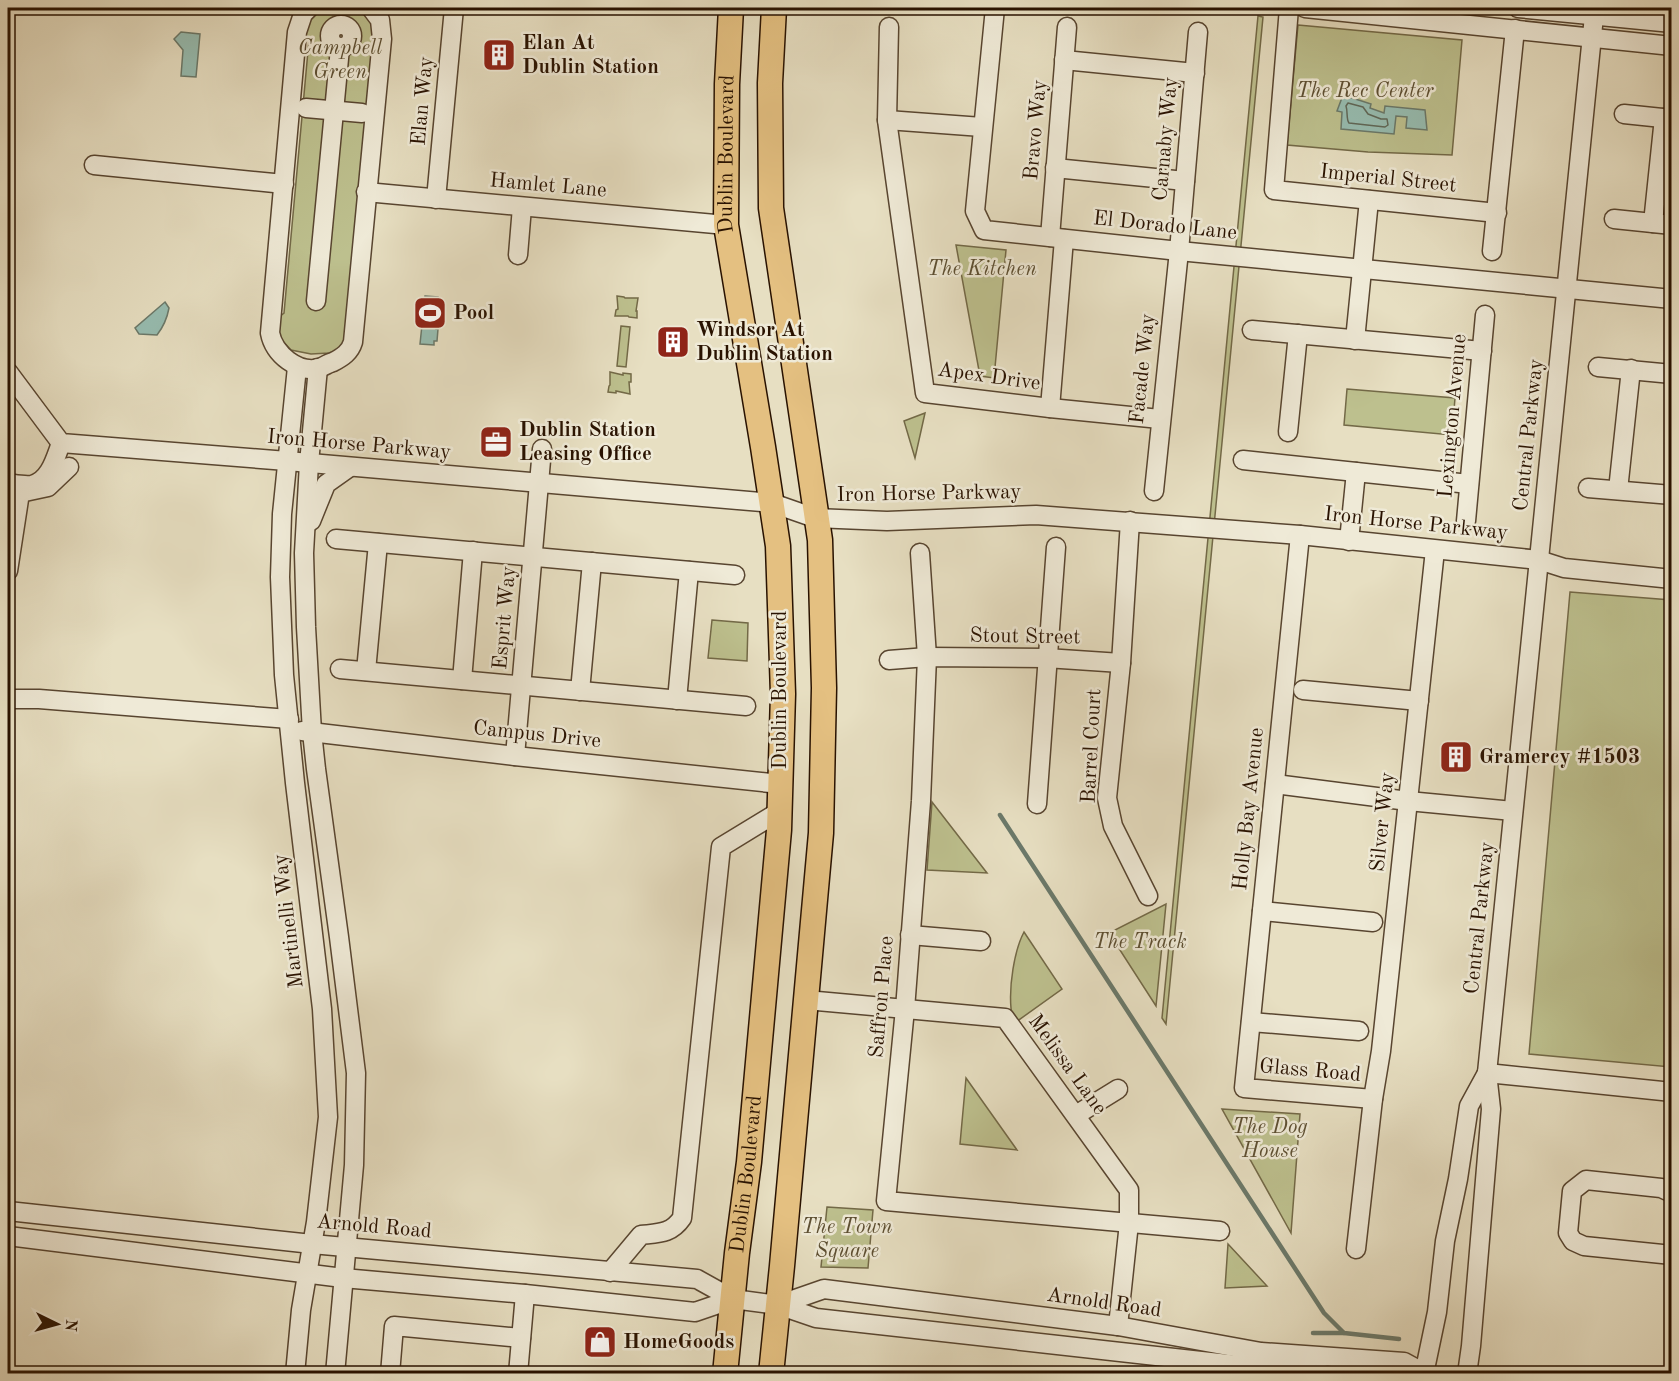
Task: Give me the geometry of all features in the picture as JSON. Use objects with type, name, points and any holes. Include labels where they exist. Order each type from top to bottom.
[{"type":"main road","name":"Dublin Boulevard","points":[[725,1374],[749,1162],[779,830],[783,694],[778,546],[726,225],[727,84],[731,8]]},
{"type":"main road","name":"Dublin Boulevard","points":[[771,1374],[821,833],[824,699],[820,548],[771,208],[770,83],[774,8]]},
{"type":"street","points":[[309,8],[303,14],[297,32],[270,333],[271,341],[278,352],[297,366],[318,368],[339,359],[350,350],[353,342],[382,39],[380,20],[371,8]]},
{"type":"street","name":"Elan Way","points":[[436,199],[454,8]]},
{"type":"street","name":"El Dorado Lane","points":[[995,8],[975,211],[984,230],[1671,298]]},
{"type":"street","name":"Imperial Street","points":[[1289,8],[1274,190],[1497,213]]},
{"type":"street","points":[[1305,8],[1410,13],[1515,30],[1671,46]]},
{"type":"street","points":[[1518,8],[1671,23]]},
{"type":"street","name":"Central Parkway","points":[[1467,1374],[1491,1108],[1487,1073],[1594,16]]},
{"type":"street","name":"Apex Drive","points":[[889,27],[887,120],[925,393],[1160,419]]},
{"type":"street","name":"Bravo Way","points":[[1050,408],[1057,238],[1055,168],[1067,27]]},
{"type":"street","points":[[1492,251],[1515,30]]},
{"type":"street","name":"Carnaby Way","points":[[1179,251],[1198,32]]},
{"type":"street","points":[[316,301],[340,48]]},
{"type":"street","points":[[1064,60],[1195,73]]},
{"type":"street","points":[[306,108],[362,113]]},
{"type":"street","points":[[1614,219],[1662,224],[1668,119],[1624,114]]},
{"type":"street","points":[[887,120],[982,127]]},
{"type":"street","points":[[94,165],[284,184]]},
{"type":"street","points":[[1055,168],[1185,181]]},
{"type":"street","name":"Hamlet Lane","points":[[366,192],[726,225]]},
{"type":"street","points":[[1355,340],[1369,200]]},
{"type":"street","points":[[518,255],[522,207]]},
{"type":"street","name":"Facade Way","points":[[1154,492],[1179,251]]},
{"type":"street","name":"Lexington Avenue","points":[[1466,521],[1485,315]]},
{"type":"street","points":[[1252,330],[1482,351]]},
{"type":"street","points":[[1288,432],[1298,334]]},
{"type":"street","points":[[287,461],[297,366]]},
{"type":"street","points":[[1598,367],[1671,374]]},
{"type":"street","points":[[318,368],[309,463],[304,553],[312,732],[356,1073],[354,1165],[335,1374]]},
{"type":"street","points":[[1618,490],[1631,369]]},
{"type":"street","points":[[8,372],[61,443],[53,465],[43,480],[30,485],[8,483]]},
{"type":"street","name":"Iron Horse Parkway","points":[[61,443],[772,503],[815,518],[888,521],[1036,514],[1300,535],[1539,560],[1564,567],[1671,579]]},
{"type":"street","name":"Esprit Way","points":[[515,756],[542,449]]},
{"type":"street","points":[[1243,460],[1470,484]]},
{"type":"street","name":"Martinelli Way","points":[[287,461],[280,577],[284,675],[322,1009],[328,1117],[301,1310],[295,1374]]},
{"type":"street","points":[[305,594],[311,519],[326,484],[350,466]]},
{"type":"street","points":[[8,571],[20,493],[48,487],[69,467]]},
{"type":"street","points":[[1349,541],[1356,472]]},
{"type":"street","points":[[1588,488],[1671,495]]},
{"type":"street","name":"Barrel Court","points":[[1130,521],[1121,663],[1107,798],[1113,826],[1148,896]]},
{"type":"street","name":"Holly Bay Avenue","points":[[1244,1088],[1300,535]]},
{"type":"street","points":[[336,539],[735,575]]},
{"type":"street","points":[[366,671],[378,543]]},
{"type":"street","points":[[1037,804],[1056,547]]},
{"type":"street","name":"Silver Way","points":[[1356,1249],[1382,1041],[1435,549]]},
{"type":"street","points":[[462,680],[473,551]]},
{"type":"street","name":"Saffron Place","points":[[920,553],[927,657],[921,801],[905,1009],[886,1201],[1129,1223]]},
{"type":"street","points":[[580,691],[592,562]]},
{"type":"street","points":[[677,700],[689,571]]},
{"type":"street","name":"Stout Street","points":[[889,660],[927,657],[1048,658],[1121,663]]},
{"type":"street","points":[[340,669],[746,706]]},
{"type":"street","points":[[1303,690],[1419,701]]},
{"type":"street","name":"Campus Drive","points":[[8,699],[39,699],[289,724],[312,732],[780,784]]},
{"type":"street","points":[[1275,784],[1408,801],[1513,811]]},
{"type":"street","points":[[610,1272],[641,1235],[675,1227],[682,1218],[721,847],[780,811]]},
{"type":"street","points":[[1262,911],[1373,922]]},
{"type":"street","points":[[910,935],[981,941]]},
{"type":"street","name":"Melissa Lane","points":[[806,1000],[1005,1018],[1129,1190],[1129,1223],[1118,1326]]},
{"type":"street","points":[[1251,1023],[1359,1031]]},
{"type":"street","points":[[1487,1073],[1671,1092]]},
{"type":"street","name":"Central Parkway","points":[[1424,1373],[1437,1312],[1444,1241],[1458,1179],[1469,1106],[1487,1073]]},
{"type":"street","name":"Glass Road","points":[[1244,1088],[1373,1099]]},
{"type":"street","points":[[1076,1115],[1118,1089]]},
{"type":"street","points":[[1671,1193],[1660,1188],[1586,1180],[1572,1191],[1568,1233],[1573,1241],[1584,1246],[1671,1255]]},
{"type":"street","name":"Arnold Road","points":[[8,1210],[346,1248],[697,1280],[733,1299],[778,1305],[816,1318],[1324,1374]]},
{"type":"street","points":[[1129,1223],[1220,1231]]},
{"type":"street","name":"Arnold Road","points":[[8,1236],[343,1278],[695,1312],[733,1299]]},
{"type":"street","name":"Arnold Road","points":[[778,1305],[824,1288],[1118,1326],[1261,1352],[1404,1362],[1424,1373]]},
{"type":"street","points":[[518,1374],[525,1294]]},
{"type":"street","points":[[390,1374],[394,1326],[521,1338]]},
{"type":"green space","name":"Campbell Green","points":[[324,8],[352,8],[364,13],[375,24],[347,341],[337,351],[311,354],[291,350],[279,337],[279,317],[284,313],[309,40],[303,31],[311,14]]},
{"type":"green space","points":[[1258,16],[1263,17],[1166,1024],[1162,1018]]},
{"type":"green space","name":"The Rec Center","points":[[1298,25],[1462,40],[1452,155],[1368,152],[1287,145]]},
{"type":"green space","name":"The Kitchen","points":[[956,245],[1006,250],[994,378],[980,376]]},
{"type":"green space","points":[[617,296],[638,298],[637,318],[615,316],[618,309]]},
{"type":"green space","points":[[621,326],[630,327],[626,367],[617,366]]},
{"type":"green space","points":[[610,372],[631,374],[630,394],[608,392]]},
{"type":"green space","points":[[1347,389],[1455,398],[1452,435],[1344,425]]},
{"type":"green space","points":[[925,413],[915,458],[904,421]]},
{"type":"green space","points":[[1570,592],[1671,600],[1671,1067],[1529,1054]]},
{"type":"green space","points":[[712,620],[748,623],[747,661],[708,658]]},
{"type":"green space","points":[[932,802],[987,873],[927,870]]},
{"type":"green space","name":"The Track","points":[[1166,904],[1156,1006],[1109,933]]},
{"type":"green space","points":[[1024,932],[1062,989],[1016,1022],[1011,1010],[1012,979],[1017,949]]},
{"type":"green space","points":[[966,1078],[1017,1150],[960,1144]]},
{"type":"green space","name":"The Dog House","points":[[1222,1109],[1300,1114],[1291,1233]]},
{"type":"green space","name":"The Town Square","points":[[827,1207],[873,1210],[868,1268],[821,1267]]},
{"type":"green space","points":[[1228,1244],[1267,1286],[1225,1288]]},
{"type":"water","points":[[181,32],[200,34],[196,77],[181,76],[183,50],[174,39]]},
{"type":"water","points":[[1343,95],[1371,104],[1370,108],[1384,113],[1385,106],[1425,110],[1427,130],[1406,128],[1407,117],[1396,116],[1394,134],[1341,129],[1342,112],[1337,111]]},
{"type":"water","name":"Pool","points":[[425,296],[438,297],[437,341],[434,341],[434,345],[420,344]]},
{"type":"water","points":[[165,302],[169,308],[157,335],[139,334],[135,328]]},
{"type":"waterway","points":[[1000,815],[1324,1313],[1344,1333],[1399,1339]]},
{"type":"waterway","points":[[1313,1333],[1344,1333]]},
{"type":"place","name":"Elan At Dublin Station","points":[[499,55]]},
{"type":"place","name":"Pool","points":[[430,313]]},
{"type":"place","name":"Windsor At Dublin Station","points":[[673,342]]},
{"type":"place","name":"Dublin Station Leasing Office","points":[[496,442]]},
{"type":"place","name":"Gramercy #1503","points":[[1456,757]]},
{"type":"place","name":"HomeGoods","points":[[600,1342]]}]
